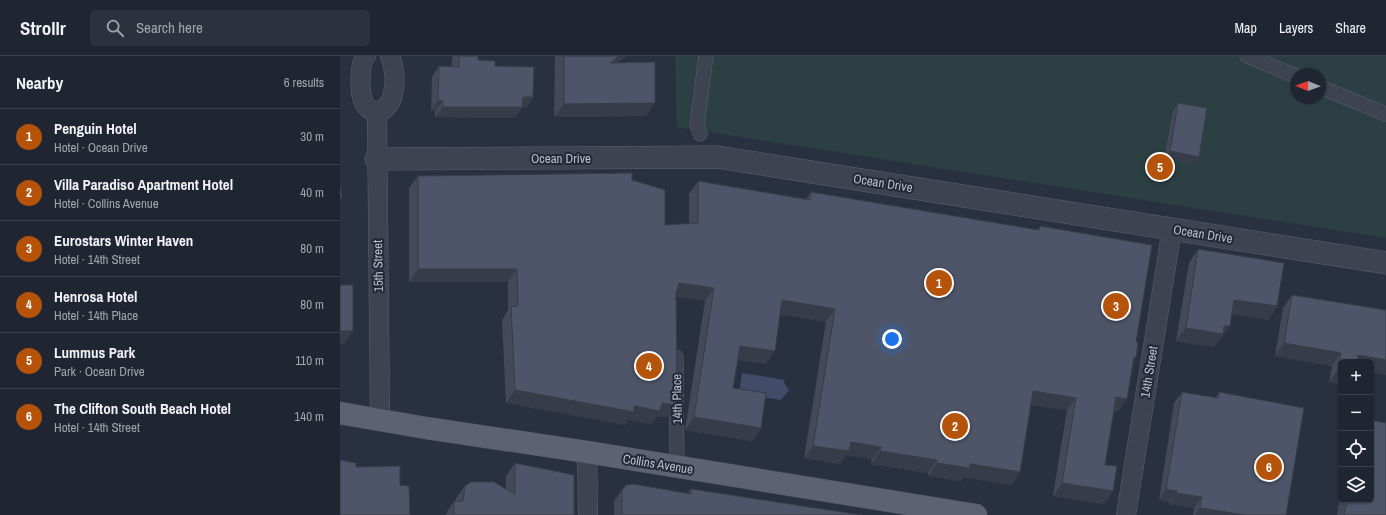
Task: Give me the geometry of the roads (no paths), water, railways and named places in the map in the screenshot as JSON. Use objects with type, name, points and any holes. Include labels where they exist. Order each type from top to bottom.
[{"type":"main road","name":"Collins Avenue","points":[[340,413],[976,515]]},
{"type":"street","points":[[366,56],[361,66],[361,96],[369,109],[377,113],[390,105],[393,95],[393,63],[390,56]]},
{"type":"street","points":[[700,134],[697,125],[706,56]]},
{"type":"street","points":[[1247,56],[1290,74]]},
{"type":"street","points":[[1326,89],[1386,114]]},
{"type":"street","name":"15th Street","points":[[377,113],[376,159],[380,420]]},
{"type":"street","name":"Ocean Drive","points":[[376,159],[717,157],[1386,263]]},
{"type":"street","name":"14th Street","points":[[1126,515],[1172,229]]},
{"type":"street","name":"14th Place","points":[[676,344],[677,467]]},
{"type":"street","points":[[587,452],[588,515]]},
{"type":"water","points":[[742,373],[785,380],[784,383],[789,390],[781,400],[739,394]]},
{"type":"place","name":"Lummus Park","points":[[1160,167]]},
{"type":"place","name":"Penguin Hotel","points":[[939,283]]},
{"type":"place","name":"Eurostars Winter Haven","points":[[1116,306]]},
{"type":"place","name":"Henrosa Hotel","points":[[649,366]]},
{"type":"place","name":"Villa Paradiso Apartment Hotel","points":[[955,426]]},
{"type":"place","name":"The Clifton South Beach Hotel","points":[[1269,467]]}]
